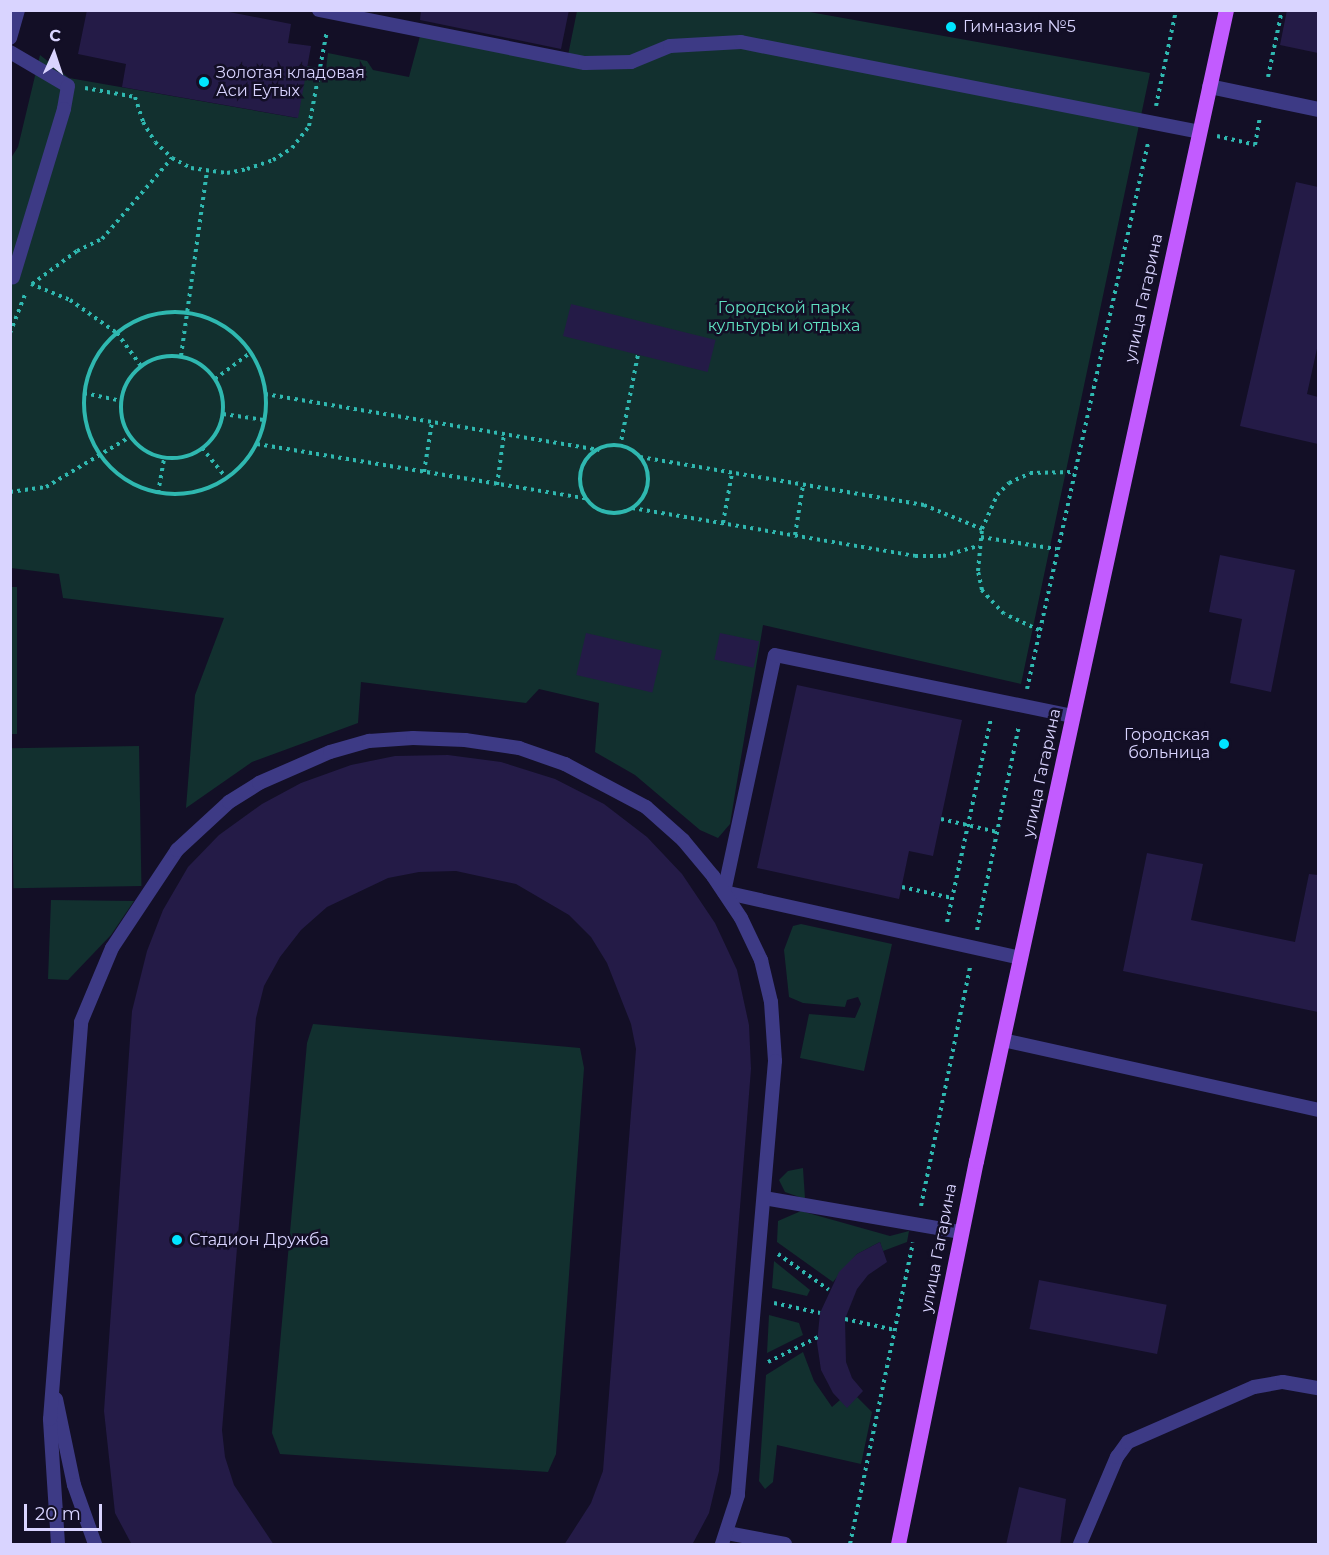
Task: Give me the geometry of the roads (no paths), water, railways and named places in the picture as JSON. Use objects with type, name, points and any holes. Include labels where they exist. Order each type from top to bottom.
[{"type":"main road","name":"улица Гагарина","points":[[898,1545],[961,1232],[1226,10]]},
{"type":"street","points":[[1209,86],[1318,109]]},
{"type":"lane","points":[[10,38],[18,10]]},
{"type":"lane","points":[[325,11],[585,63],[631,62],[670,46],[741,42],[1198,132]]},
{"type":"lane","points":[[10,52],[68,86],[64,109],[13,277]]},
{"type":"lane","points":[[724,892],[775,655],[1072,716]]},
{"type":"lane","points":[[58,1545],[50,1419],[81,1022],[112,948],[158,875],[177,850],[229,802],[294,765],[369,741],[465,740],[519,748],[565,764],[646,807],[683,840],[724,892],[761,960],[771,1002],[775,1061],[738,1495],[724,1539],[785,1545]]},
{"type":"lane","points":[[724,892],[1021,958]]},
{"type":"lane","points":[[1003,1040],[1318,1110]]},
{"type":"lane","points":[[764,1198],[961,1232]]},
{"type":"lane","points":[[53,1375],[62,1439],[95,1545]]},
{"type":"lane","points":[[1080,1545],[1117,1457],[1128,1442],[1254,1388],[1283,1382],[1318,1388]]},
{"type":"place","name":"Гимназия №5","points":[[951,27]]},
{"type":"place","name":"Золотая кладовая Аси Еутых","points":[[204,82]]},
{"type":"place","name":"Городская больница","points":[[1224,744]]},
{"type":"place","name":"Стадион Дружба","points":[[177,1240]]},
{"type":"park label","name":"Городской парк культуры и отдыха","points":[[784,317]]}]
